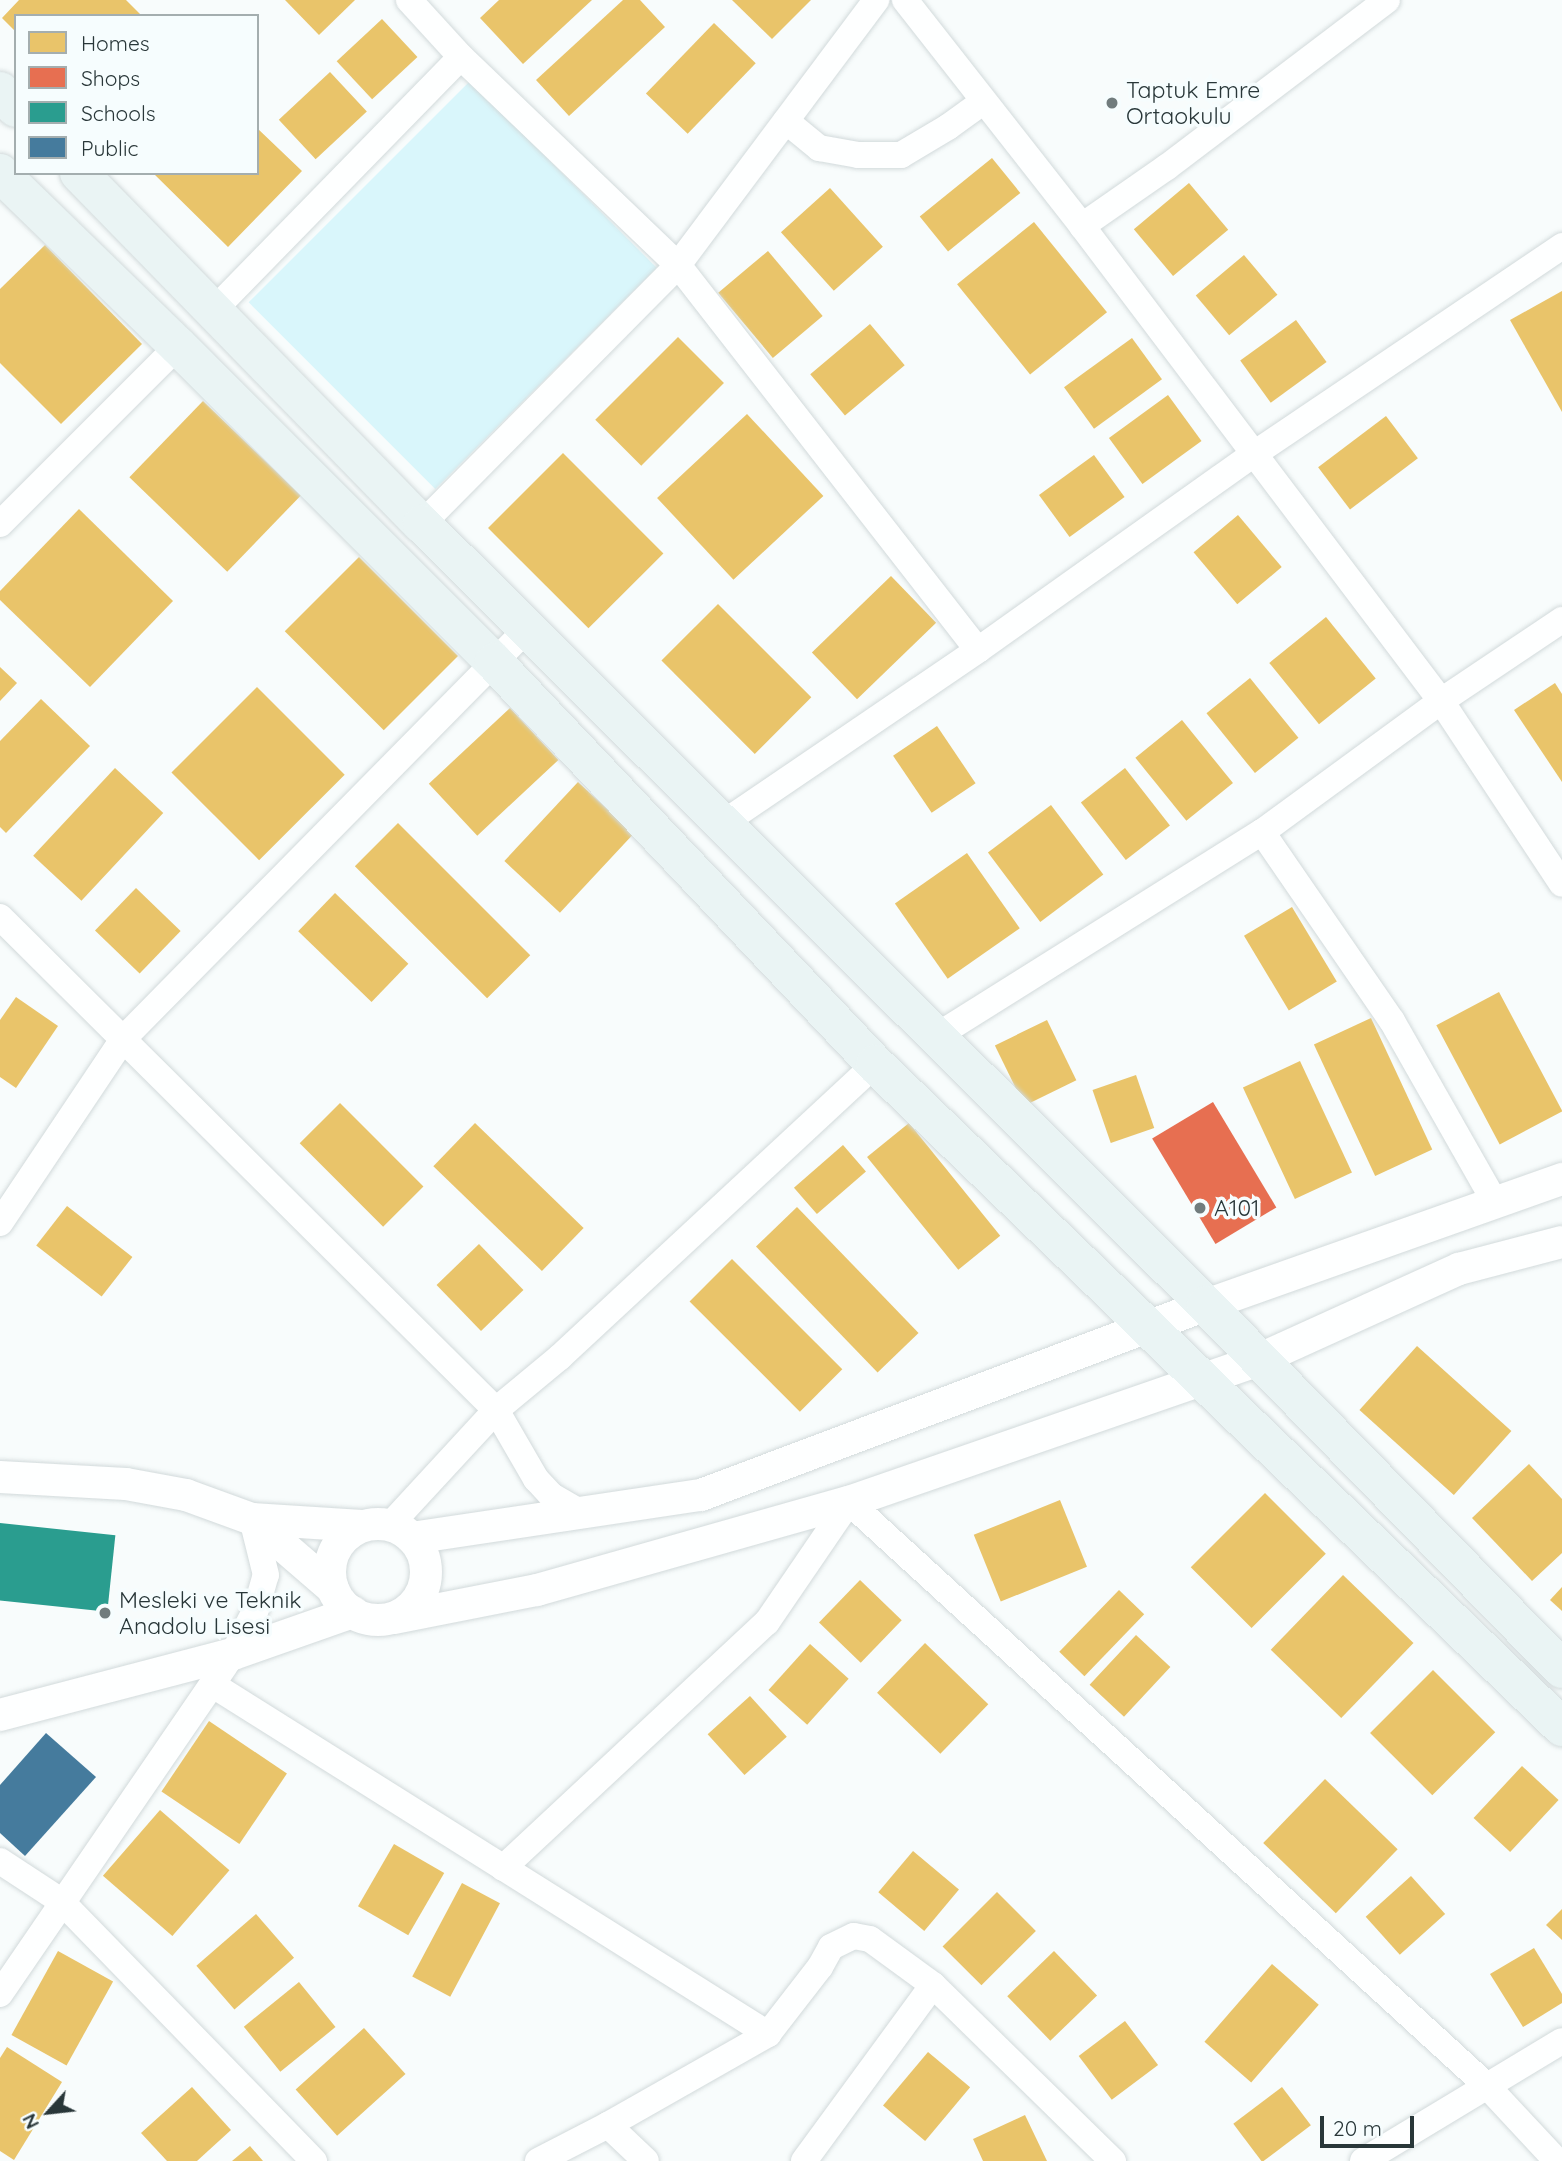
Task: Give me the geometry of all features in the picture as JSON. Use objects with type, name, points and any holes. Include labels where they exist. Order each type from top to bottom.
[{"type":"main road","points":[[0,92],[14,106]]},
{"type":"main road","points":[[0,173],[178,346],[494,662],[875,1064],[1562,1727]]},
{"type":"main road","points":[[81,175],[422,524],[1206,1305],[1562,1670]]},
{"type":"street","points":[[409,0],[461,57],[678,265],[978,650]]},
{"type":"street","points":[[422,524],[678,265],[876,0]]},
{"type":"street","points":[[905,0],[1082,226],[1441,701],[1562,884]]},
{"type":"street","points":[[1082,226],[1167,167],[1387,0]]},
{"type":"street","points":[[212,312],[461,57]]},
{"type":"street","points":[[786,121],[819,148],[858,155],[901,155],[948,127],[984,101]]},
{"type":"street","points":[[722,824],[978,650],[1254,454],[1562,246]]},
{"type":"street","points":[[0,524],[178,346]]},
{"type":"street","points":[[935,1037],[1262,832],[1441,701],[1562,620]]},
{"type":"street","points":[[0,1223],[123,1039],[527,629]]},
{"type":"street","points":[[1262,832],[1392,1021],[1495,1202]]},
{"type":"street","points":[[0,917],[496,1410],[536,1479],[552,1496],[583,1514]]},
{"type":"street","points":[[388,1530],[496,1410],[560,1357],[875,1064]]},
{"type":"street","points":[[343,1601],[330,1572],[334,1554],[344,1538],[388,1530],[583,1514],[701,1496],[1206,1305],[1562,1179]]},
{"type":"street","points":[[252,1519],[343,1601],[370,1620],[394,1618],[537,1590],[849,1502],[1202,1382],[1258,1360],[1460,1269],[1562,1242]]},
{"type":"street","points":[[0,1477],[126,1484],[186,1495],[252,1519],[388,1530],[422,1551],[427,1578],[419,1599],[394,1618]]},
{"type":"street","points":[[503,1868],[767,1622],[849,1502]]},
{"type":"street","points":[[849,1502],[1487,2086],[1557,2161]]},
{"type":"street","points":[[0,1994],[61,1901],[233,1654],[256,1609],[266,1575],[252,1519]]},
{"type":"street","points":[[0,1715],[233,1654],[343,1601]]},
{"type":"street","points":[[213,1685],[768,2034]]},
{"type":"street","points":[[0,1861],[61,1901],[314,2161]]},
{"type":"street","points":[[538,2161],[608,2125],[768,2034],[820,1967],[831,1947],[854,1936],[870,1939],[933,1985],[1113,2161]]},
{"type":"street","points":[[804,2161],[933,1985]]},
{"type":"street","points":[[1363,2161],[1562,2041]]},
{"type":"street","points":[[608,2125],[646,2161]]},
{"type":"shaded area","points":[[470,81],[657,268],[435,489],[249,302]]},
{"type":"building: Homes","points":[[19,0],[126,0],[140,14],[14,14],[14,30],[2,18]]},
{"type":"building: Homes","points":[[285,0],[355,0],[319,35]]},
{"type":"building: Homes","points":[[499,0],[592,0],[523,64],[480,18]]},
{"type":"building: Homes","points":[[623,0],[640,0],[665,27],[569,116],[536,80]]},
{"type":"building: Homes","points":[[732,0],[811,0],[772,39]]},
{"type":"building: Homes","points":[[382,19],[417,57],[372,99],[337,61]]},
{"type":"building: Homes","points":[[714,23],[756,63],[688,134],[646,93]]},
{"type":"building: Homes","points":[[330,72],[367,111],[316,159],[279,120]]},
{"type":"building: Homes","points":[[259,130],[302,171],[228,247],[155,175],[259,175]]},
{"type":"building: Homes","points":[[992,158],[1020,193],[948,251],[920,217]]},
{"type":"building: Homes","points":[[1189,183],[1228,230],[1173,276],[1134,229]]},
{"type":"building: Homes","points":[[830,188],[883,247],[834,291],[781,232]]},
{"type":"building: Homes","points":[[1034,222],[1107,312],[1030,374],[957,284]]},
{"type":"building: Homes","points":[[45,245],[142,344],[61,424],[0,363],[0,289]]},
{"type":"building: Homes","points":[[768,251],[823,316],[773,358],[718,293]]},
{"type":"building: Homes","points":[[1244,255],[1277,295],[1229,335],[1196,295]]},
{"type":"building: Homes","points":[[1562,291],[1562,412],[1510,320]]},
{"type":"building: Homes","points":[[1296,320],[1327,362],[1271,403],[1240,361]]},
{"type":"building: Homes","points":[[870,324],[905,365],[845,416],[810,374]]},
{"type":"building: Homes","points":[[678,337],[724,383],[641,466],[595,420]]},
{"type":"building: Homes","points":[[1132,338],[1162,379],[1094,429],[1064,387]]},
{"type":"building: Homes","points":[[1168,395],[1202,441],[1142,484],[1109,438]]},
{"type":"building: Homes","points":[[203,401],[301,495],[227,572],[129,477]]},
{"type":"building: Homes","points":[[747,414],[823,496],[733,580],[657,498]]},
{"type":"building: Homes","points":[[1386,416],[1418,458],[1350,509],[1318,467]]},
{"type":"building: Homes","points":[[563,453],[663,553],[588,628],[488,528]]},
{"type":"building: Homes","points":[[1094,455],[1125,497],[1070,537],[1039,495]]},
{"type":"building: Homes","points":[[79,509],[173,601],[90,687],[0,600],[0,591]]},
{"type":"building: Homes","points":[[1238,515],[1282,567],[1237,604],[1194,552]]},
{"type":"building: Homes","points":[[359,557],[458,656],[384,730],[285,631]]},
{"type":"building: Homes","points":[[891,576],[936,623],[857,699],[812,652]]},
{"type":"building: Homes","points":[[718,604],[811,697],[755,754],[661,661]]},
{"type":"building: Homes","points":[[1326,617],[1376,678],[1319,724],[1269,663]]},
{"type":"building: Homes","points":[[0,667],[17,683],[0,701]]},
{"type":"building: Homes","points":[[1250,678],[1298,738],[1255,773],[1206,713]]},
{"type":"building: Homes","points":[[1555,683],[1562,694],[1562,782],[1514,710]]},
{"type":"building: Homes","points":[[257,687],[345,775],[259,860],[171,773]]},
{"type":"building: Homes","points":[[41,699],[90,746],[6,833],[0,827],[0,741]]},
{"type":"building: Homes","points":[[510,708],[558,760],[477,836],[429,784]]},
{"type":"building: Homes","points":[[1182,720],[1233,783],[1186,821],[1135,758]]},
{"type":"building: Homes","points":[[937,726],[976,783],[932,813],[893,756]]},
{"type":"building: Homes","points":[[115,768],[163,813],[81,901],[33,856]]},
{"type":"building: Homes","points":[[1125,768],[1170,826],[1126,860],[1081,802]]},
{"type":"building: Homes","points":[[578,782],[634,834],[560,913],[504,861]]},
{"type":"building: Homes","points":[[1051,805],[1103,874],[1040,922],[988,853]]},
{"type":"building: Homes","points":[[398,823],[530,955],[487,998],[355,866]]},
{"type":"building: Homes","points":[[967,853],[1020,928],[948,979],[895,903]]},
{"type":"building: Homes","points":[[136,888],[181,931],[140,974],[95,930]]},
{"type":"building: Homes","points":[[335,893],[408,964],[372,1002],[298,931]]},
{"type":"building: Homes","points":[[1292,907],[1337,982],[1289,1010],[1244,936]]},
{"type":"building: Homes","points":[[1499,992],[1562,1110],[1500,1145],[1436,1025]]},
{"type":"building: Homes","points":[[16,997],[58,1026],[16,1088],[0,1077],[0,1020]]},
{"type":"building: Homes","points":[[1371,1018],[1432,1149],[1375,1176],[1314,1045]]},
{"type":"building: Homes","points":[[1047,1020],[1076,1080],[1024,1106],[995,1045]]},
{"type":"building: Homes","points":[[1300,1061],[1352,1172],[1295,1199],[1243,1088]]},
{"type":"building: Homes","points":[[1136,1075],[1154,1128],[1111,1143],[1093,1090]]},
{"type":"building: Homes","points":[[340,1103],[423,1186],[383,1227],[300,1143]]},
{"type":"building: Homes","points":[[475,1123],[584,1228],[542,1271],[433,1166]]},
{"type":"building: Homes","points":[[909,1123],[1000,1236],[958,1270],[867,1157]]},
{"type":"building: Homes","points":[[843,1145],[866,1171],[817,1214],[794,1188]]},
{"type":"building: Homes","points":[[67,1206],[132,1257],[102,1297],[36,1245]]},
{"type":"building: Homes","points":[[797,1207],[919,1333],[878,1372],[756,1247]]},
{"type":"building: Homes","points":[[479,1244],[523,1290],[481,1331],[437,1285]]},
{"type":"building: Homes","points":[[732,1259],[842,1369],[800,1412],[690,1301]]},
{"type":"building: Homes","points":[[1417,1346],[1511,1431],[1454,1495],[1359,1410]]},
{"type":"building: Homes","points":[[1529,1464],[1562,1499],[1562,1553],[1532,1581],[1472,1518]]},
{"type":"building: Homes","points":[[1265,1493],[1326,1554],[1252,1628],[1191,1567]]},
{"type":"building: Homes","points":[[1060,1500],[1087,1567],[1001,1602],[974,1535]]},
{"type":"building: Homes","points":[[1343,1575],[1413,1643],[1341,1718],[1271,1650]]},
{"type":"building: Homes","points":[[860,1580],[902,1620],[861,1663],[819,1622]]},
{"type":"building: Homes","points":[[1562,1587],[1562,1611],[1550,1600]]},
{"type":"building: Homes","points":[[1119,1590],[1144,1614],[1084,1676],[1059,1652]]},
{"type":"building: Homes","points":[[1136,1635],[1170,1667],[1124,1717],[1090,1685]]},
{"type":"building: Homes","points":[[925,1643],[988,1704],[940,1754],[877,1693]]},
{"type":"building: Homes","points":[[810,1644],[849,1679],[807,1725],[769,1690]]},
{"type":"building: Homes","points":[[1433,1670],[1495,1732],[1432,1795],[1370,1733]]},
{"type":"building: Homes","points":[[750,1696],[787,1737],[744,1775],[708,1734]]},
{"type":"building: Homes","points":[[209,1721],[287,1774],[239,1844],[161,1791]]},
{"type":"building: Homes","points":[[1522,1766],[1559,1800],[1510,1852],[1474,1818]]},
{"type":"building: Homes","points":[[1325,1779],[1398,1849],[1336,1913],[1263,1843]]},
{"type":"building: Homes","points":[[160,1810],[229,1870],[172,1936],[103,1876]]},
{"type":"building: Homes","points":[[394,1844],[444,1873],[408,1935],[358,1906]]},
{"type":"building: Homes","points":[[913,1851],[959,1890],[924,1931],[878,1892]]},
{"type":"building: Homes","points":[[1411,1876],[1445,1914],[1400,1955],[1366,1917]]},
{"type":"building: Homes","points":[[462,1883],[500,1903],[450,1997],[412,1977]]},
{"type":"building: Homes","points":[[997,1892],[1036,1931],[981,1985],[943,1946]]},
{"type":"building: Homes","points":[[1562,1909],[1562,1940],[1546,1925]]},
{"type":"building: Homes","points":[[256,1914],[294,1958],[234,2010],[196,1966]]},
{"type":"building: Homes","points":[[1534,1948],[1562,1994],[1562,2003],[1523,2027],[1490,1974]]},
{"type":"building: Homes","points":[[58,1951],[113,1982],[67,2066],[11,2035]]},
{"type":"building: Homes","points":[[1054,1951],[1097,1996],[1050,2041],[1007,1996]]},
{"type":"building: Homes","points":[[1272,1964],[1319,2005],[1251,2082],[1204,2042]]},
{"type":"building: Homes","points":[[299,1982],[336,2027],[280,2072],[244,2027]]},
{"type":"building: Homes","points":[[1125,2021],[1158,2065],[1112,2100],[1079,2056]]},
{"type":"building: Homes","points":[[364,2028],[405,2074],[337,2136],[296,2090]]},
{"type":"building: Homes","points":[[7,2047],[62,2082],[14,2160],[0,2151],[0,2058]]},
{"type":"building: Homes","points":[[928,2052],[970,2087],[925,2141],[883,2106]]},
{"type":"building: Homes","points":[[192,2087],[231,2130],[197,2161],[167,2161],[141,2133]]},
{"type":"building: Homes","points":[[1282,2087],[1311,2125],[1261,2161],[1233,2124]]},
{"type":"building: Homes","points":[[1025,2115],[1047,2161],[983,2161],[973,2139]]},
{"type":"building: Homes","points":[[250,2146],[263,2161],[232,2161]]},
{"type":"building: Shops","points":[[1213,1102],[1276,1207],[1215,1244],[1152,1139]]},
{"type":"building: Schools","points":[[0,1523],[115,1535],[107,1612],[0,1600]]},
{"type":"building: Public","points":[[46,1733],[96,1777],[25,1856],[0,1833],[0,1785]]},
{"type":"place","name":"Taptuk Emre Ortaokulu","points":[[1112,103]]},
{"type":"place","name":"A101","points":[[1200,1208]]},
{"type":"place","name":"Mesleki ve Teknik Anadolu Lisesi","points":[[105,1613]]}]
